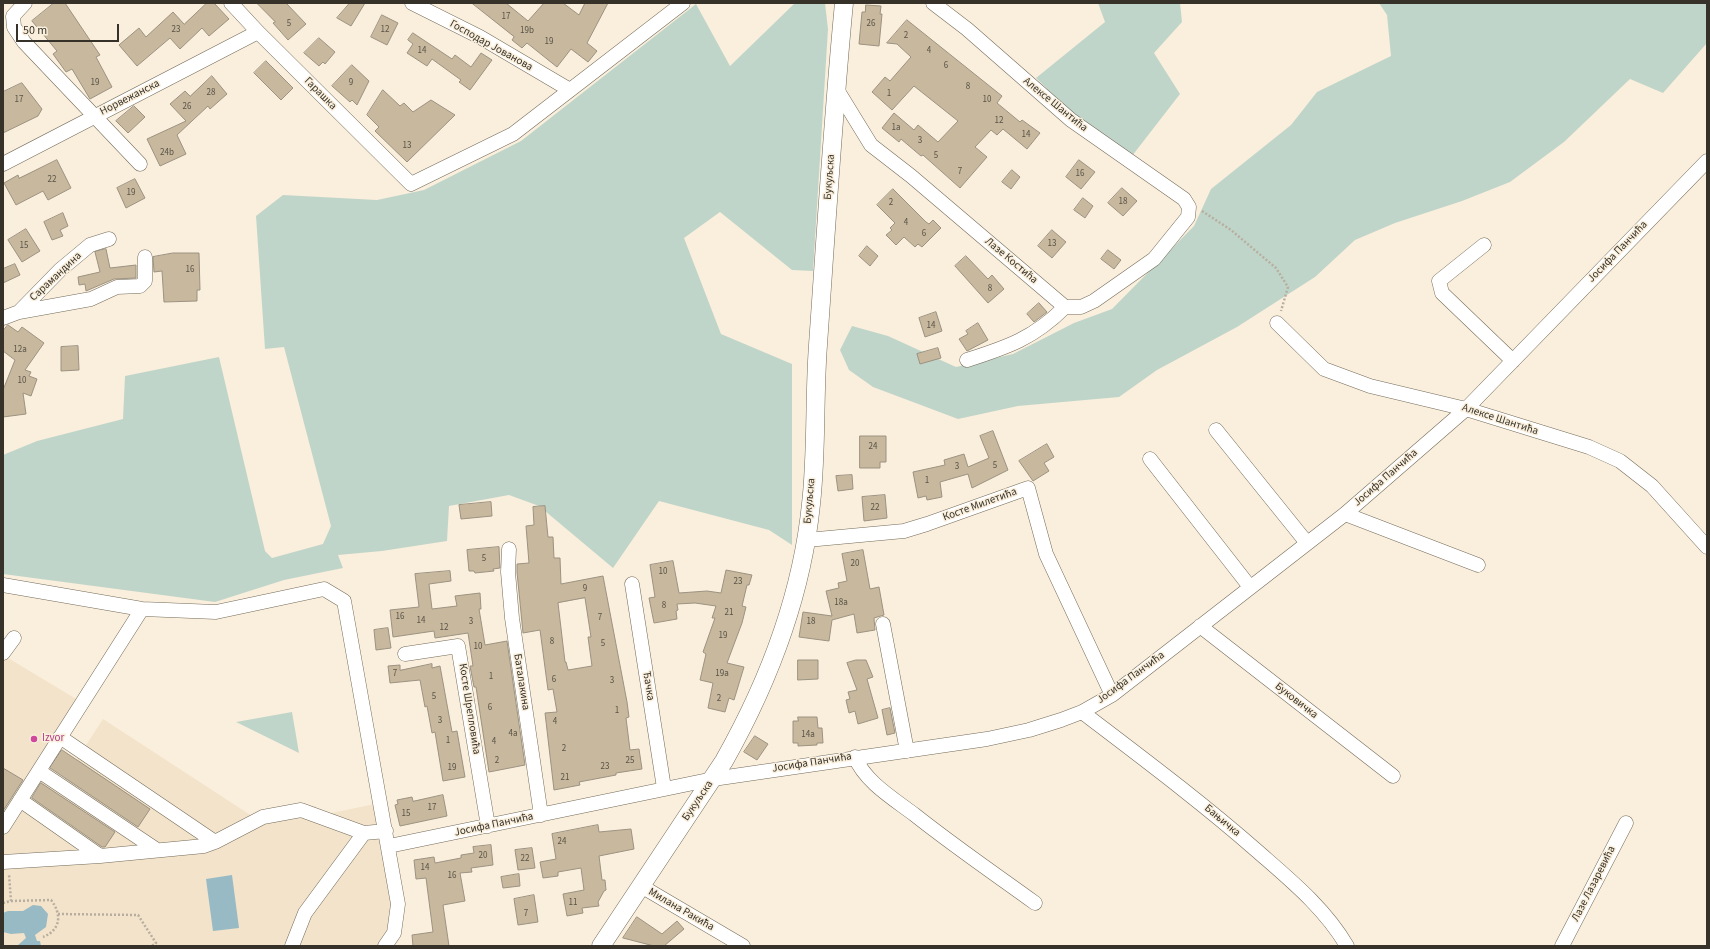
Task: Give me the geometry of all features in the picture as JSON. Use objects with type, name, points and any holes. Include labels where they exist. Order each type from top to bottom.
[{"type":"main road","name":"Букуљска","points":[[601,946],[713,779],[740,733],[767,673],[789,608],[807,540],[811,503],[817,352],[836,88],[844,3]]},
{"type":"street","name":"Гарашка","points":[[231,3],[258,32],[411,184],[513,134],[570,90]]},
{"type":"street","name":"Господар Јованова","points":[[412,3],[480,37],[570,90]]},
{"type":"street","points":[[570,90],[683,3]]},
{"type":"street","name":"Алексе Шантића","points":[[933,3],[967,29],[1071,120],[1184,199]]},
{"type":"street","points":[[24,4],[13,16],[14,28],[24,42],[140,164]]},
{"type":"street","name":"Норвежанска","points":[[3,164],[258,32]]},
{"type":"street","name":"Лазе Костића","points":[[836,88],[871,145],[911,176],[1065,307]]},
{"type":"street","name":"Јосифа Панчића","points":[[388,846],[713,779],[855,757],[987,739],[1028,730],[1082,712],[1112,695],[1345,514],[1466,409],[1707,161]]},
{"type":"street","points":[[967,360],[1008,347],[1040,330],[1065,307],[1081,306],[1094,301],[1154,259],[1188,217],[1189,207],[1184,199]]},
{"type":"street","name":"Сарамандина","points":[[3,318],[20,312],[60,270],[90,245],[110,239]]},
{"type":"street","points":[[1484,244],[1439,281],[1442,293],[1513,361]]},
{"type":"street","points":[[20,312],[91,299],[117,287],[140,286],[145,281],[145,257]]},
{"type":"street","name":"Алексе Шантића","points":[[1277,323],[1324,369],[1370,386],[1466,409],[1589,447],[1620,461],[1652,486],[1707,547]]},
{"type":"street","points":[[1216,430],[1307,543]]},
{"type":"street","points":[[1150,459],[1250,587]]},
{"type":"street","name":"Косте Милетића","points":[[807,540],[904,531],[1028,488],[1046,554],[1112,695]]},
{"type":"street","points":[[1345,514],[1478,565]]},
{"type":"street","name":"Баталакина","points":[[509,549],[508,572],[512,618],[541,815]]},
{"type":"street","name":"Ђачка","points":[[632,584],[664,788]]},
{"type":"street","points":[[3,585],[142,609],[216,612],[324,589],[344,601],[398,904],[394,933],[385,946]]},
{"type":"street","points":[[3,827],[142,609]]},
{"type":"street","points":[[884,624],[907,751]]},
{"type":"street","name":"Буковичка","points":[[1200,626],[1393,776]]},
{"type":"street","points":[[3,653],[14,638]]},
{"type":"street","name":"Косте Шрепловића","points":[[405,654],[458,646],[488,826]]},
{"type":"street","name":"Бањичка","points":[[1082,712],[1209,809],[1304,891],[1338,931],[1347,946]]},
{"type":"street","points":[[60,737],[215,842]]},
{"type":"street","points":[[855,757],[859,767],[878,786],[950,843],[1036,903]]},
{"type":"street","points":[[39,771],[157,850]]},
{"type":"street","points":[[20,800],[100,856]]},
{"type":"street","points":[[5,861],[100,856],[204,846],[215,842],[263,816],[301,810],[364,833],[386,831]]},
{"type":"street","name":"Лазе Лазаревића","points":[[1562,946],[1626,822]]},
{"type":"street","points":[[292,946],[309,907],[364,833]]},
{"type":"street","name":"Милана Ракића","points":[[641,886],[743,946]]},
{"type":"street","points":[[394,933],[399,946]]},
{"type":"path","points":[[1184,199],[1231,230],[1276,268],[1288,287],[1277,323]]},
{"type":"path","points":[[5,861],[11,900]]},
{"type":"path","points":[[3,903],[11,900],[51,900],[58,908],[58,914],[55,927],[48,935],[43,937]]},
{"type":"path","points":[[58,914],[138,915],[156,944],[152,946]]},
{"type":"shaded area","name":"Izvor","points":[[3,655],[86,705],[43,773],[61,784],[103,719],[258,820],[316,806],[318,816],[384,802],[403,913],[402,925],[394,933],[391,946],[3,946]]},
{"type":"green space","points":[[795,3],[825,3],[828,29],[813,271],[792,270],[720,212],[684,238],[721,334],[792,364],[792,545],[769,530],[659,501],[613,568],[539,506],[509,495],[449,506],[447,541],[382,551],[338,555],[343,568],[284,580],[215,602],[3,574],[3,455],[37,441],[123,419],[125,376],[219,357],[265,551],[272,558],[323,544],[331,526],[284,347],[265,349],[256,216],[283,195],[377,200],[424,190],[521,141],[696,4],[730,66]]},
{"type":"green space","points":[[1098,3],[1180,3],[1182,22],[1154,53],[1180,94],[1132,156],[1077,118],[1036,78],[1105,22]]},
{"type":"green space","points":[[1379,3],[1707,3],[1707,43],[1663,93],[1630,79],[1564,142],[1510,182],[1462,201],[1395,223],[1355,240],[1315,277],[1237,327],[1157,370],[1119,397],[1018,406],[958,419],[873,387],[849,370],[840,350],[852,326],[888,336],[956,367],[1013,354],[1074,323],[1112,309],[1194,226],[1211,189],[1291,125],[1317,92],[1391,56],[1387,15]]},
{"type":"green space","points":[[292,712],[299,753],[236,722]]},
{"type":"water","points":[[232,875],[239,928],[213,931],[206,879]]},
{"type":"water","points":[[33,905],[41,906],[48,914],[46,927],[35,935],[37,941],[40,941],[41,946],[17,946],[26,938],[24,933],[11,934],[3,932],[3,913],[8,911],[23,911]]},
{"type":"building","points":[[54,3],[65,3],[100,55],[96,57],[112,87],[90,99],[72,69],[66,72],[53,54],[57,51],[32,21]]},
{"type":"building","points":[[207,3],[214,3],[229,19],[209,36],[202,28],[180,49],[170,38],[137,66],[119,45],[139,28],[146,37],[173,12],[184,24]]},
{"type":"building","points":[[257,3],[286,3],[306,24],[288,40],[273,23],[275,22]]},
{"type":"building","points":[[350,3],[365,3],[351,26],[337,18]]},
{"type":"building","points":[[472,3],[506,3],[528,21],[544,3],[563,3],[579,15],[585,3],[608,3],[587,43],[597,51],[588,62],[571,49],[557,67],[527,43],[522,48],[512,40],[514,37]]},
{"type":"building","points":[[866,5],[881,6],[880,14],[882,14],[879,46],[859,44],[862,12],[865,12]]},
{"type":"building","points":[[382,15],[398,23],[387,45],[371,37]]},
{"type":"building","points":[[907,20],[1002,96],[997,103],[1020,122],[1022,120],[1040,133],[1027,149],[1003,129],[997,135],[991,130],[975,147],[987,157],[960,188],[923,155],[921,156],[901,139],[899,142],[882,128],[894,113],[914,130],[918,125],[938,142],[958,121],[914,86],[892,110],[872,92],[885,77],[890,81],[911,57],[897,44],[887,43]]},
{"type":"building","points":[[413,33],[452,59],[455,55],[471,67],[481,53],[492,60],[470,90],[459,82],[461,80],[432,59],[427,66],[407,53],[413,44],[408,40]]},
{"type":"building","points":[[319,38],[335,52],[325,64],[323,62],[319,66],[304,53]]},
{"type":"building","points":[[266,61],[293,88],[281,100],[254,73]]},
{"type":"building","points":[[352,65],[369,81],[357,105],[352,100],[350,102],[332,86]]},
{"type":"building","points":[[212,76],[227,94],[210,109],[208,106],[177,135],[186,154],[160,166],[147,139],[186,121],[170,104],[185,91],[190,96]]},
{"type":"building","points":[[22,83],[42,109],[38,116],[3,133],[3,92]]},
{"type":"building","points":[[383,90],[400,106],[404,103],[413,112],[431,100],[455,115],[407,162],[375,131],[379,127],[367,115]]},
{"type":"building","points":[[134,106],[145,117],[128,133],[116,121]]},
{"type":"building","points":[[57,160],[71,188],[48,200],[43,191],[16,205],[4,183],[18,175],[19,178]]},
{"type":"building","points":[[1079,160],[1095,172],[1081,189],[1066,177]]},
{"type":"building","points":[[1012,170],[1020,177],[1011,189],[1002,182]]},
{"type":"building","points":[[135,179],[145,198],[126,208],[117,188]]},
{"type":"building","points":[[1122,188],[1137,201],[1123,216],[1108,203]]},
{"type":"building","points":[[893,189],[926,222],[929,224],[933,220],[941,228],[922,247],[918,244],[915,247],[904,237],[896,245],[886,235],[892,230],[890,228],[895,223],[877,205]]},
{"type":"building","points":[[1083,198],[1093,206],[1085,218],[1074,210]]},
{"type":"building","points":[[63,213],[68,226],[60,230],[63,236],[52,240],[44,222]]},
{"type":"building","points":[[26,229],[40,251],[22,262],[8,240]]},
{"type":"building","points":[[1052,230],[1066,242],[1052,258],[1038,246]]},
{"type":"building","points":[[867,246],[878,256],[870,266],[859,256]]},
{"type":"building","points":[[106,249],[110,268],[136,265],[136,278],[114,279],[86,291],[85,284],[79,285],[78,277],[100,272],[95,252]]},
{"type":"building","points":[[1108,250],[1121,260],[1114,269],[1101,259]]},
{"type":"building","points":[[173,253],[199,253],[200,290],[197,290],[197,301],[164,302],[162,271],[154,272],[153,257]]},
{"type":"building","points":[[966,256],[988,279],[992,275],[1004,289],[988,303],[955,266]]},
{"type":"building","points":[[15,264],[20,275],[3,283],[3,269]]},
{"type":"building","points":[[1039,303],[1047,312],[1034,322],[1027,314]]},
{"type":"building","points":[[936,312],[942,331],[925,337],[919,318]]},
{"type":"building","points":[[978,323],[988,340],[967,351],[959,339],[968,334],[966,331]]},
{"type":"building","points":[[8,325],[18,332],[22,327],[44,343],[25,370],[31,372],[29,376],[37,379],[31,396],[23,393],[26,414],[3,417],[3,390],[15,360],[3,351],[3,331]]},
{"type":"building","points":[[78,346],[79,370],[61,371],[61,347]]},
{"type":"building","points":[[938,348],[941,358],[920,364],[917,354]]},
{"type":"building","points":[[993,431],[1008,470],[972,488],[968,474],[940,482],[942,497],[927,500],[926,496],[918,498],[913,472],[945,465],[944,460],[964,454],[968,467],[989,458],[980,436]]},
{"type":"building","points":[[860,436],[886,436],[886,462],[880,462],[880,468],[860,468]]},
{"type":"building","points":[[1047,444],[1054,457],[1044,463],[1049,471],[1033,481],[1019,461]]},
{"type":"building","points":[[852,475],[853,489],[838,491],[836,476]]},
{"type":"building","points":[[885,495],[887,518],[864,521],[862,497]]},
{"type":"building","points":[[491,502],[492,516],[461,519],[459,505]]},
{"type":"building","points":[[545,506],[548,537],[553,537],[554,558],[560,558],[561,584],[603,576],[627,702],[629,717],[626,718],[630,750],[639,749],[642,769],[616,773],[616,775],[579,782],[580,785],[554,790],[545,713],[557,712],[553,689],[548,690],[540,630],[523,633],[517,572],[517,564],[529,563],[526,526],[534,525],[533,507]],"holes":[[[585,598],[591,637],[588,637],[592,666],[568,670],[565,662],[558,603]]]},
{"type":"building","points":[[499,547],[500,568],[493,569],[494,571],[475,573],[474,571],[469,571],[467,550]]},
{"type":"building","points":[[863,550],[870,589],[879,587],[884,615],[874,618],[875,630],[857,633],[854,614],[832,620],[829,641],[799,637],[803,612],[832,616],[826,591],[839,588],[838,583],[847,581],[842,554]]},
{"type":"building","points":[[673,561],[679,593],[707,591],[721,593],[726,570],[752,575],[749,585],[747,585],[742,606],[746,607],[742,623],[727,663],[744,667],[734,700],[729,698],[725,712],[708,708],[713,683],[700,680],[706,654],[703,652],[715,618],[712,618],[716,606],[695,603],[677,604],[677,619],[654,623],[649,598],[655,597],[650,565]]},
{"type":"building","points":[[450,571],[451,581],[429,584],[432,609],[457,606],[455,596],[480,593],[481,609],[479,609],[485,645],[507,641],[525,765],[489,772],[476,687],[474,687],[470,666],[473,666],[468,633],[435,638],[434,631],[393,637],[390,610],[419,607],[415,574]]},
{"type":"building","points":[[388,628],[391,648],[376,650],[374,630]]},
{"type":"building","points":[[798,660],[818,660],[818,679],[798,680]]},
{"type":"building","points":[[856,660],[866,660],[873,677],[867,679],[878,718],[858,724],[855,711],[849,713],[846,700],[850,699],[848,692],[857,690],[847,663]]},
{"type":"building","points":[[432,664],[432,668],[440,666],[452,732],[457,731],[465,777],[443,781],[435,732],[432,733],[420,680],[390,683],[388,666],[400,665],[400,670]]},
{"type":"building","points":[[890,708],[895,733],[887,735],[882,710]]},
{"type":"building","points":[[798,717],[817,717],[818,728],[822,728],[823,743],[817,743],[817,745],[798,746],[798,743],[793,743],[793,721],[798,721]]},
{"type":"building","points":[[755,736],[768,744],[757,760],[744,752]]},
{"type":"building","points":[[62,750],[150,809],[138,827],[50,768]]},
{"type":"building","points":[[3,768],[23,780],[3,811]]},
{"type":"building","points":[[41,783],[115,832],[105,847],[102,847],[32,798]]},
{"type":"building","points":[[443,795],[447,816],[400,826],[395,805],[398,804],[397,800],[412,797],[413,801]]},
{"type":"building","points":[[598,825],[599,832],[631,829],[634,849],[599,856],[602,880],[605,880],[606,890],[598,902],[599,906],[582,908],[583,913],[567,916],[563,894],[584,890],[581,868],[558,872],[558,876],[543,878],[540,862],[556,859],[552,834]]},
{"type":"building","points":[[491,845],[493,865],[471,868],[472,872],[460,873],[465,901],[443,905],[449,946],[413,946],[412,935],[433,932],[426,878],[416,879],[414,860],[434,857],[435,863],[461,858],[461,855],[474,853],[473,847]]},
{"type":"building","points":[[532,848],[535,868],[518,870],[515,850]]},
{"type":"building","points":[[519,874],[520,886],[503,888],[501,877]]},
{"type":"building","points":[[534,895],[538,922],[518,925],[514,899]]},
{"type":"building","points":[[637,917],[662,934],[677,921],[684,929],[664,946],[654,946],[623,938]]},
{"type":"place","name":"Izvor","points":[[34,739]]}]
